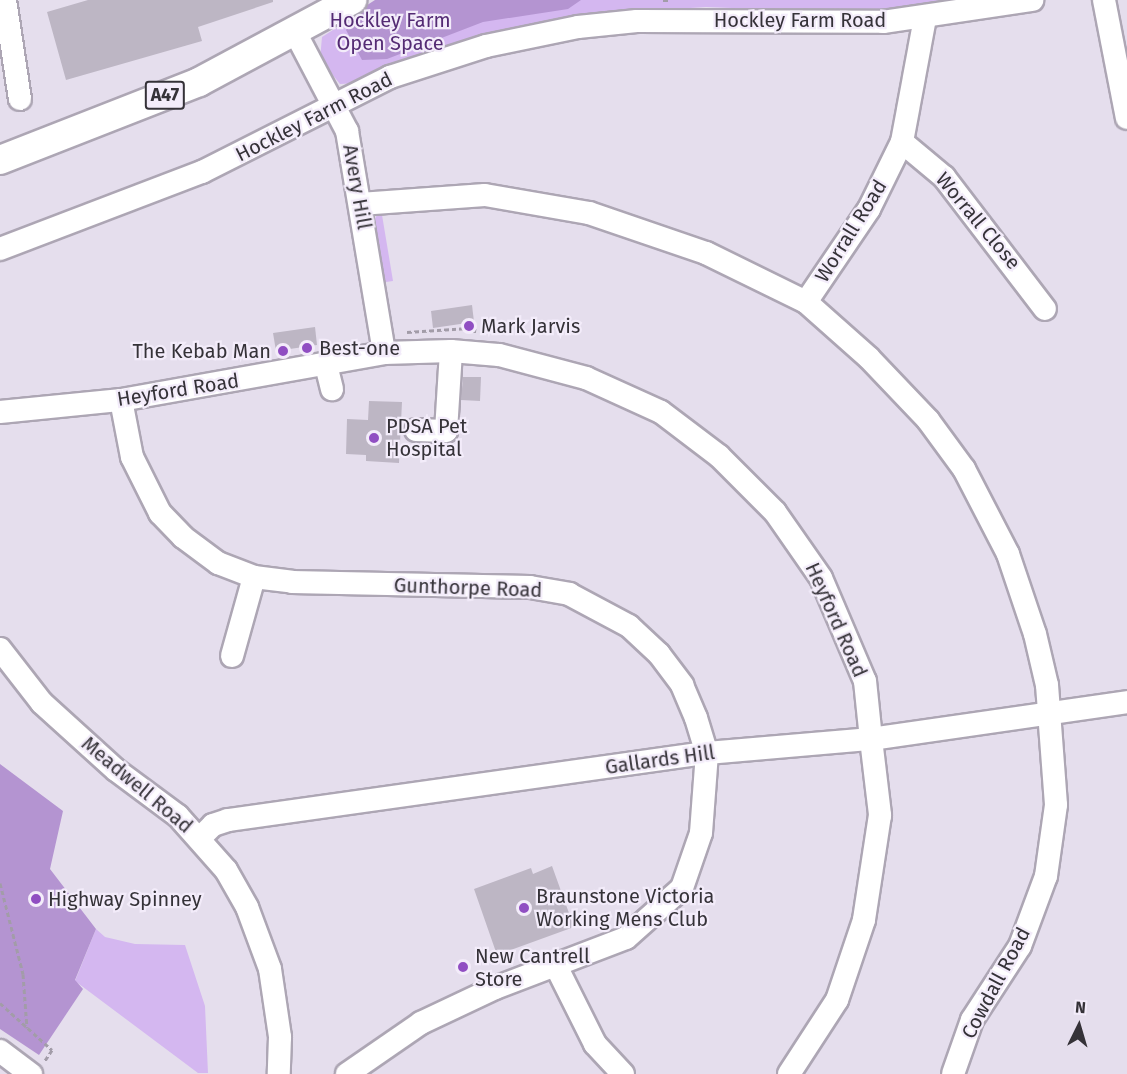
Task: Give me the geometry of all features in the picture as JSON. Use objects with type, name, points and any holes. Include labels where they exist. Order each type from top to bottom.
[{"type":"main road","name":"A47","points":[[0,160],[199,82],[352,0]]},
{"type":"street","points":[[5,0],[20,99]]},
{"type":"street","name":"Hockley Farm Road","points":[[0,249],[202,172],[335,105],[434,59],[578,27],[681,19],[833,23],[925,18],[1032,0]]},
{"type":"street","points":[[1104,0],[1127,118]]},
{"type":"street","name":"Worrall Road","points":[[806,302],[869,209],[902,142],[925,18]]},
{"type":"street","name":"Avery Hill","points":[[295,32],[347,131],[384,353]]},
{"type":"street","name":"Worrall Close","points":[[902,142],[944,177],[1045,309]]},
{"type":"street","name":"Cowdall Road","points":[[360,204],[484,195],[589,213],[706,253],[806,302],[877,365],[928,420],[964,469],[1008,554],[1035,634],[1049,714],[1056,805],[1046,876],[1020,946],[972,1020],[953,1074]]},
{"type":"street","points":[[416,430],[447,431],[451,351]]},
{"type":"street","name":"Heyford Road","points":[[0,412],[121,400],[384,353],[451,351],[499,355],[586,378],[661,412],[719,456],[775,512],[821,579],[865,681],[880,815],[864,920],[837,1000],[789,1074]]},
{"type":"street","points":[[326,364],[332,389]]},
{"type":"street","name":"Gunthorpe Road","points":[[121,400],[132,457],[160,513],[183,537],[218,563],[254,577],[530,587],[569,594],[629,626],[658,654],[682,685],[706,753]]},
{"type":"street","points":[[232,656],[254,577]]},
{"type":"street","name":"Meadwell Road","points":[[0,649],[42,703],[200,837],[226,870],[259,937],[276,1000],[279,1074]]},
{"type":"street","name":"Gallards Hill","points":[[200,837],[213,825],[228,820],[706,753],[871,739],[1127,702]]},
{"type":"street","points":[[347,1074],[422,1023],[495,988],[626,938],[682,888],[701,832],[706,753]]},
{"type":"street","points":[[556,966],[595,1044],[622,1074]]},
{"type":"street","points":[[0,1051],[32,1074]]},
{"type":"path","points":[[663,0],[670,0]]},
{"type":"path","points":[[0,883],[23,974],[27,1028]]},
{"type":"path","points":[[0,1003],[52,1050]]},
{"type":"green space","points":[[375,0],[581,0],[568,9],[483,22],[387,59],[362,60],[346,30],[361,9]]},
{"type":"green space","name":"Hockley Farm Open Space","points":[[380,0],[968,0],[856,13],[706,7],[596,14],[461,41],[410,58],[357,83],[340,84],[320,59],[322,37]]},
{"type":"green space","points":[[381,209],[393,281],[379,283],[370,226]]},
{"type":"green space","name":"Highway Spinney","points":[[0,764],[63,811],[50,869],[96,929],[75,980],[83,989],[39,1055],[0,1029]]},
{"type":"green space","points":[[96,929],[105,937],[135,944],[185,945],[205,1006],[208,1073],[198,1073],[75,981]]},
{"type":"building","points":[[88,0],[273,0],[273,2],[198,27],[202,41],[66,80],[47,12]]},
{"type":"building","points":[[472,305],[474,322],[433,328],[431,311]]},
{"type":"building","points":[[315,327],[317,345],[276,351],[273,333]]},
{"type":"building","points":[[463,377],[481,377],[480,401],[461,400]]},
{"type":"building","name":"PDSA Pet Hospital","points":[[369,401],[402,402],[399,463],[366,461],[366,455],[346,454],[347,419],[368,420]]},
{"type":"building","name":"Braunstone Victoria Working Mens Club","points":[[552,866],[574,927],[497,955],[474,889],[531,868],[533,874]]},
{"type":"place","name":"Mark Jarvis","points":[[469,326]]},
{"type":"place","name":"Best-one","points":[[307,348]]},
{"type":"place","name":"The Kebab Man","points":[[283,351]]},
{"type":"place","name":"PDSA Pet Hospital","points":[[374,438]]},
{"type":"place","name":"Highway Spinney","points":[[36,899]]},
{"type":"place","name":"Braunstone Victoria Working Mens Club","points":[[524,908]]},
{"type":"place","name":"New Cantrell Store","points":[[463,967]]}]
